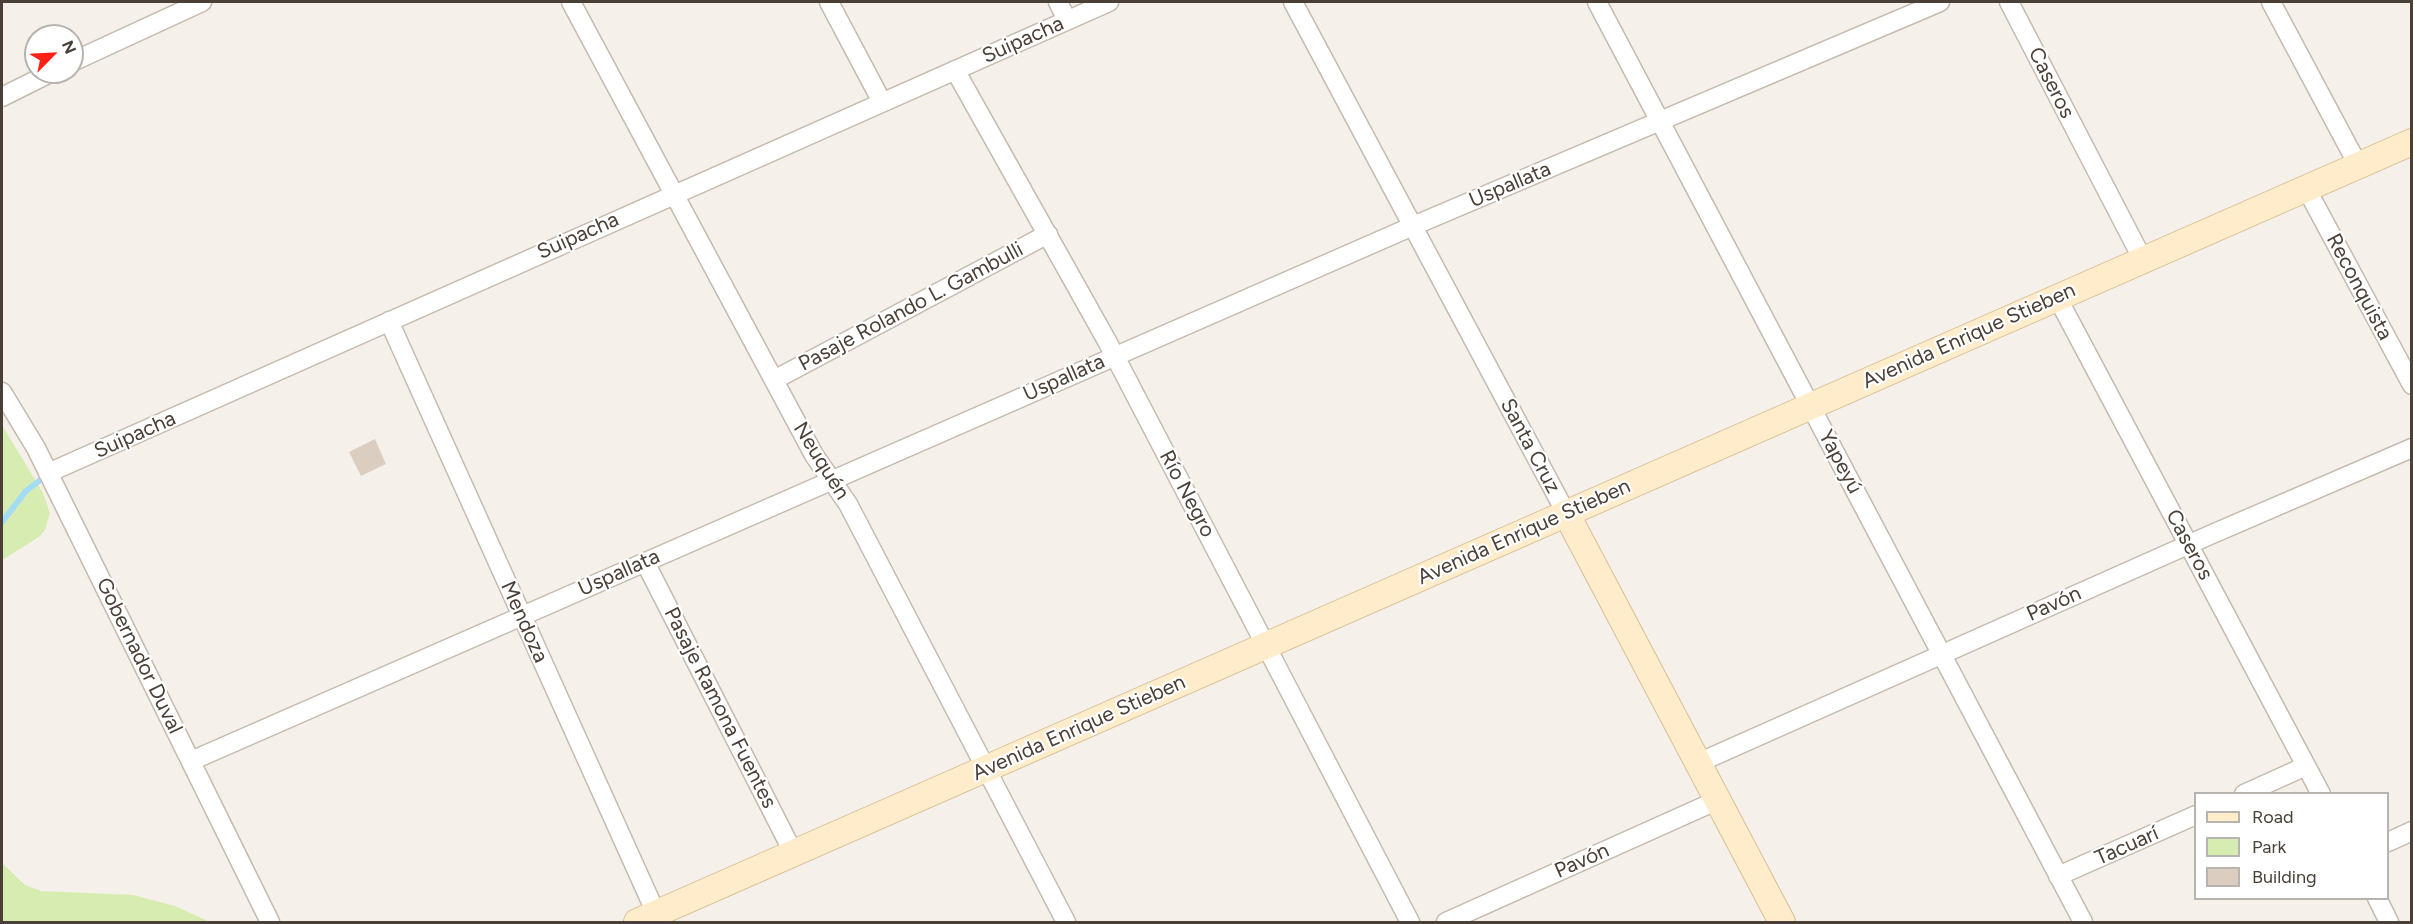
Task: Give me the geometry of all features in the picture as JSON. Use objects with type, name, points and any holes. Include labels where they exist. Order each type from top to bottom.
[{"type":"main road","name":"Avenida Enrique Stieben","points":[[651,920],[794,854],[1266,645],[2412,141]]},
{"type":"main road","name":"Santa Cruz","points":[[1566,513],[1782,922]]},
{"type":"street","points":[[84,56],[202,2]]},
{"type":"street","name":"Neuquén","points":[[571,2],[814,455],[848,504],[1066,922]]},
{"type":"street","points":[[829,2],[882,102]]},
{"type":"street","points":[[1058,2],[1067,20]]},
{"type":"street","name":"Suipacha","points":[[48,473],[1109,2]]},
{"type":"street","name":"Santa Cruz","points":[[1293,2],[1566,513]]},
{"type":"street","name":"Yapeyú","points":[[1597,2],[2083,922]]},
{"type":"street","name":"Uspallata","points":[[191,760],[1413,226],[1660,121],[1912,7],[1940,2]]},
{"type":"street","name":"Caseros","points":[[2009,2],[2143,260]]},
{"type":"street","points":[[2271,2],[2358,165]]},
{"type":"street","name":"Río Negro","points":[[956,70],[1115,356],[1410,922]]},
{"type":"street","points":[[2,97],[28,84]]},
{"type":"street","name":"Reconquista","points":[[2307,188],[2412,386]]},
{"type":"street","name":"Pasaje Rolando L. Gambulli","points":[[774,380],[1048,234]]},
{"type":"street","name":"Caseros","points":[[2057,297],[2320,792]]},
{"type":"street","name":"Mendoza","points":[[389,321],[521,616],[651,920]]},
{"type":"street","name":"Gobernador Duval","points":[[2,392],[48,473],[270,922]]},
{"type":"street","name":"Pavón","points":[[1698,763],[2189,544],[2412,448]]},
{"type":"street","name":"Pasaje Ramona Fuentes","points":[[645,562],[794,854]]},
{"type":"street","points":[[2248,792],[2306,766]]},
{"type":"street","name":"Pavón","points":[[1446,922],[1718,800]]},
{"type":"street","name":"Tacuarí","points":[[2058,876],[2194,816]]},
{"type":"street","points":[[2389,842],[2412,831]]},
{"type":"street","points":[[2378,900],[2389,922]]},
{"type":"green space","points":[[2,425],[43,493],[50,513],[45,530],[39,537],[2,560]]},
{"type":"green space","points":[[2,863],[25,885],[41,891],[133,895],[175,906],[210,922],[2,922]]},
{"type":"building","points":[[375,439],[386,464],[361,476],[349,452]]},
{"type":"waterway","points":[[2,522],[26,491],[48,474]]}]
